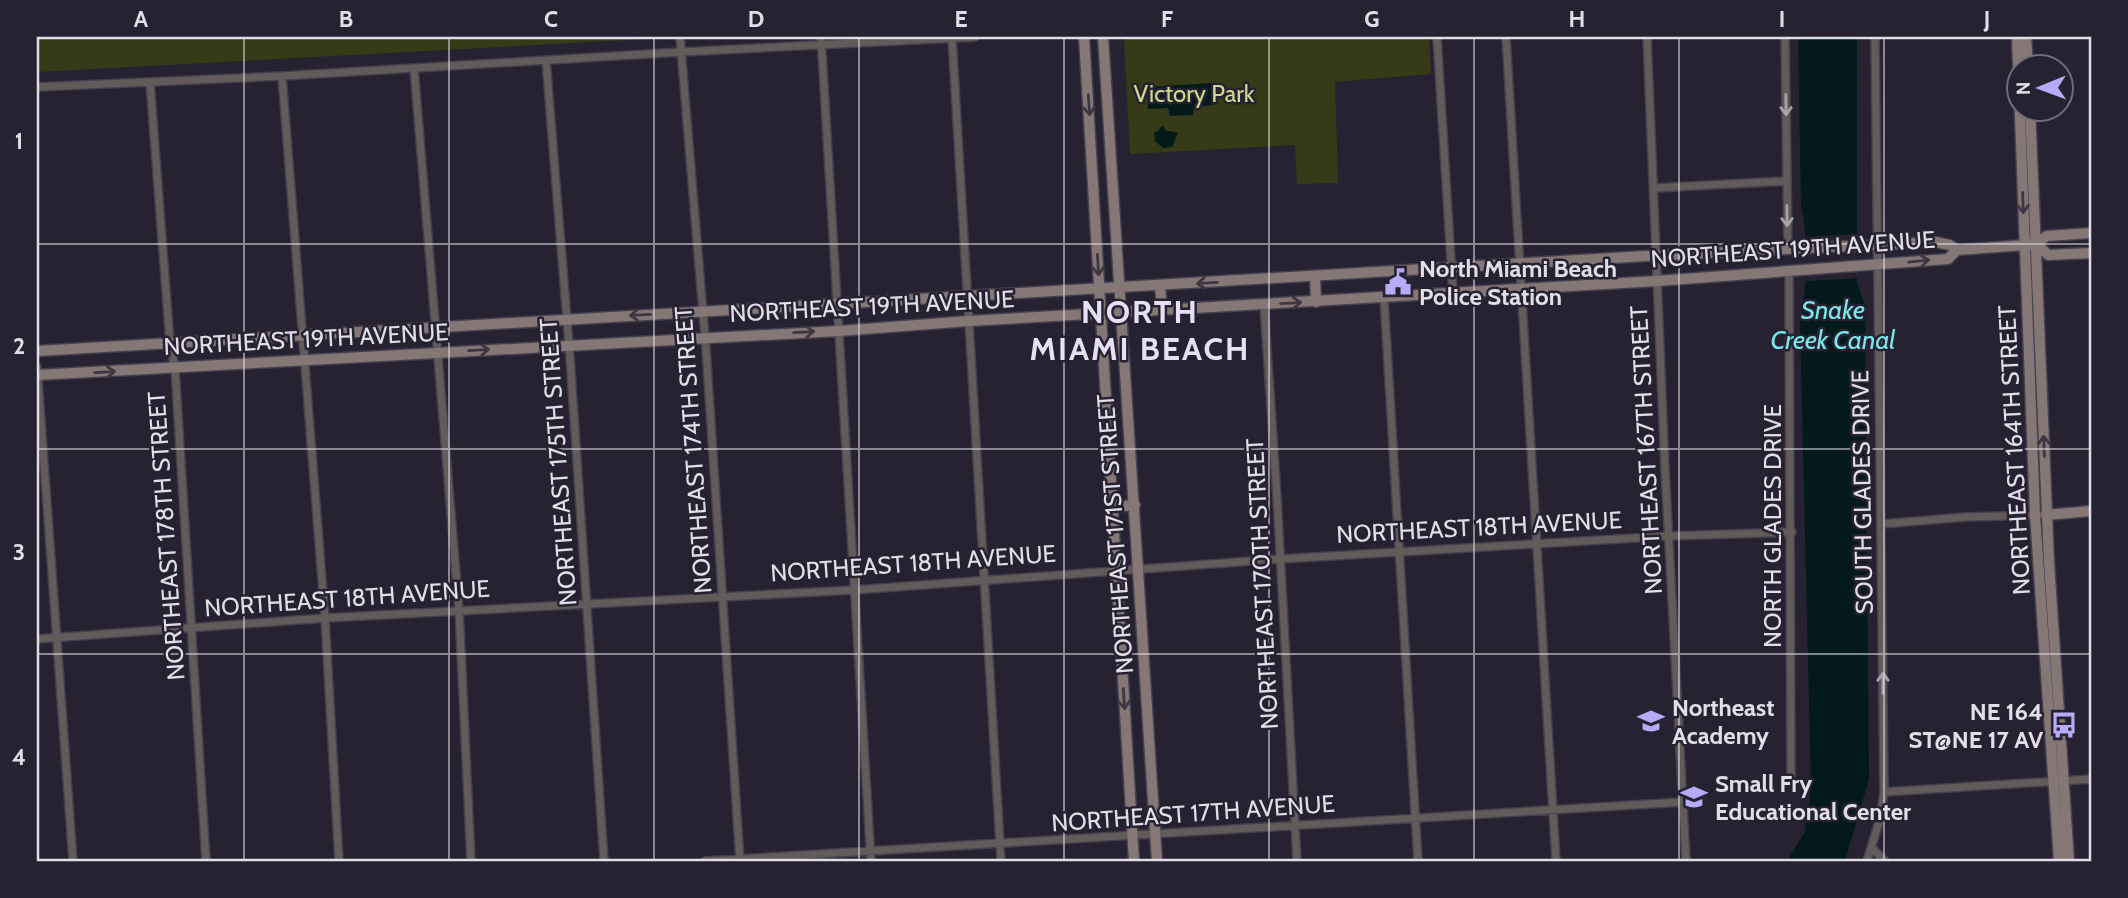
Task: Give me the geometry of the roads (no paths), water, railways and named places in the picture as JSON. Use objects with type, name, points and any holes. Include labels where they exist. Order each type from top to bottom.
[{"type":"street","name":"NORTHEAST 174TH STREET","points":[[680,37],[705,337],[740,860]]},
{"type":"street","points":[[821,37],[871,861]]},
{"type":"street","points":[[952,37],[1002,861]]},
{"type":"street","points":[[37,87],[975,37]]},
{"type":"street","name":"NORTHEAST 171ST STREET","points":[[1084,37],[1134,861]]},
{"type":"street","name":"NORTHEAST 171ST STREET","points":[[1103,37],[1157,861]]},
{"type":"street","points":[[1437,37],[1453,293]]},
{"type":"street","points":[[1506,37],[1556,861]]},
{"type":"street","name":"NORTHEAST 167TH STREET","points":[[1647,37],[1665,469],[1686,861]]},
{"type":"street","points":[[1785,37],[1788,250]]},
{"type":"street","name":"SOUTH GLADES DRIVE","points":[[1867,861],[1880,819],[1884,792],[1875,37]]},
{"type":"street","name":"NORTHEAST 164TH STREET","points":[[2017,37],[2036,243],[2059,781],[2060,861]]},
{"type":"street","name":"NORTHEAST 175TH STREET","points":[[547,60],[604,861]]},
{"type":"street","points":[[414,68],[459,610],[471,861]]},
{"type":"street","points":[[282,76],[326,618],[339,861]]},
{"type":"street","name":"NORTHEAST 178TH STREET","points":[[150,82],[170,344],[175,369],[206,861]]},
{"type":"street","name":"NORTHEAST 164TH STREET","points":[[2029,122],[2025,245],[2035,515],[2059,781],[2069,861]]},
{"type":"street","points":[[1654,188],[1787,181]]},
{"type":"street","name":"NORTHEAST 19TH AVENUE","points":[[37,373],[175,369],[1657,281],[1948,258],[1957,250],[2025,245],[2036,243],[2046,236],[2091,233]]},
{"type":"street","name":"NORTHEAST 19TH AVENUE","points":[[37,351],[1656,255],[1936,242],[1950,245],[1957,250]]},
{"type":"street","points":[[2036,243],[2048,255],[2091,253]]},
{"type":"street","name":"NORTH GLADES DRIVE","points":[[1789,270],[1791,781]]},
{"type":"street","points":[[1315,276],[1316,302]]},
{"type":"street","points":[[1160,286],[1162,310]]},
{"type":"street","points":[[1384,298],[1418,861]]},
{"type":"street","name":"NORTHEAST 170TH STREET","points":[[1264,305],[1297,861]]},
{"type":"street","points":[[37,373],[73,861]]},
{"type":"street","points":[[1106,401],[1126,400]]},
{"type":"street","points":[[1113,507],[1135,505]]},
{"type":"street","points":[[1882,524],[1965,517],[2091,512]]},
{"type":"street","name":"NORTHEAST 18TH AVENUE","points":[[37,639],[459,610],[854,590],[1280,559],[1670,536],[1791,532]]},
{"type":"street","points":[[1884,792],[2091,779]]},
{"type":"street","name":"NORTHEAST 17TH AVENUE","points":[[705,861],[1683,802]]},
{"type":"street","points":[[1872,848],[1885,861]]},
{"type":"water","name":"Snake Creek Canal","points":[[1798,37],[1857,37],[1857,283],[1865,305],[1869,779],[1845,861],[1787,861],[1805,832],[1811,789],[1800,322],[1806,278],[1806,249],[1801,205]]},
{"type":"water","points":[[1213,83],[1214,105],[1194,107],[1193,115],[1170,116],[1168,108],[1148,109],[1147,87]]},
{"type":"water","points":[[1164,126],[1165,130],[1178,133],[1172,147],[1163,148],[1155,141],[1154,133]]},
{"type":"place","name":"North Miami Beach Police Station","points":[[1398,282]]},
{"type":"place","name":"Northeast Academy","points":[[1651,721]]},
{"type":"place","name":"NE 164 ST@NE 17 AV","points":[[2064,725]]},
{"type":"place","name":"Small Fry Educational Center","points":[[1694,797]]},
{"type":"district","name":"NORTH MIAMI BEACH","points":[[1140,330]]},
{"type":"park label","name":"Victory Park","points":[[1194,93]]}]
